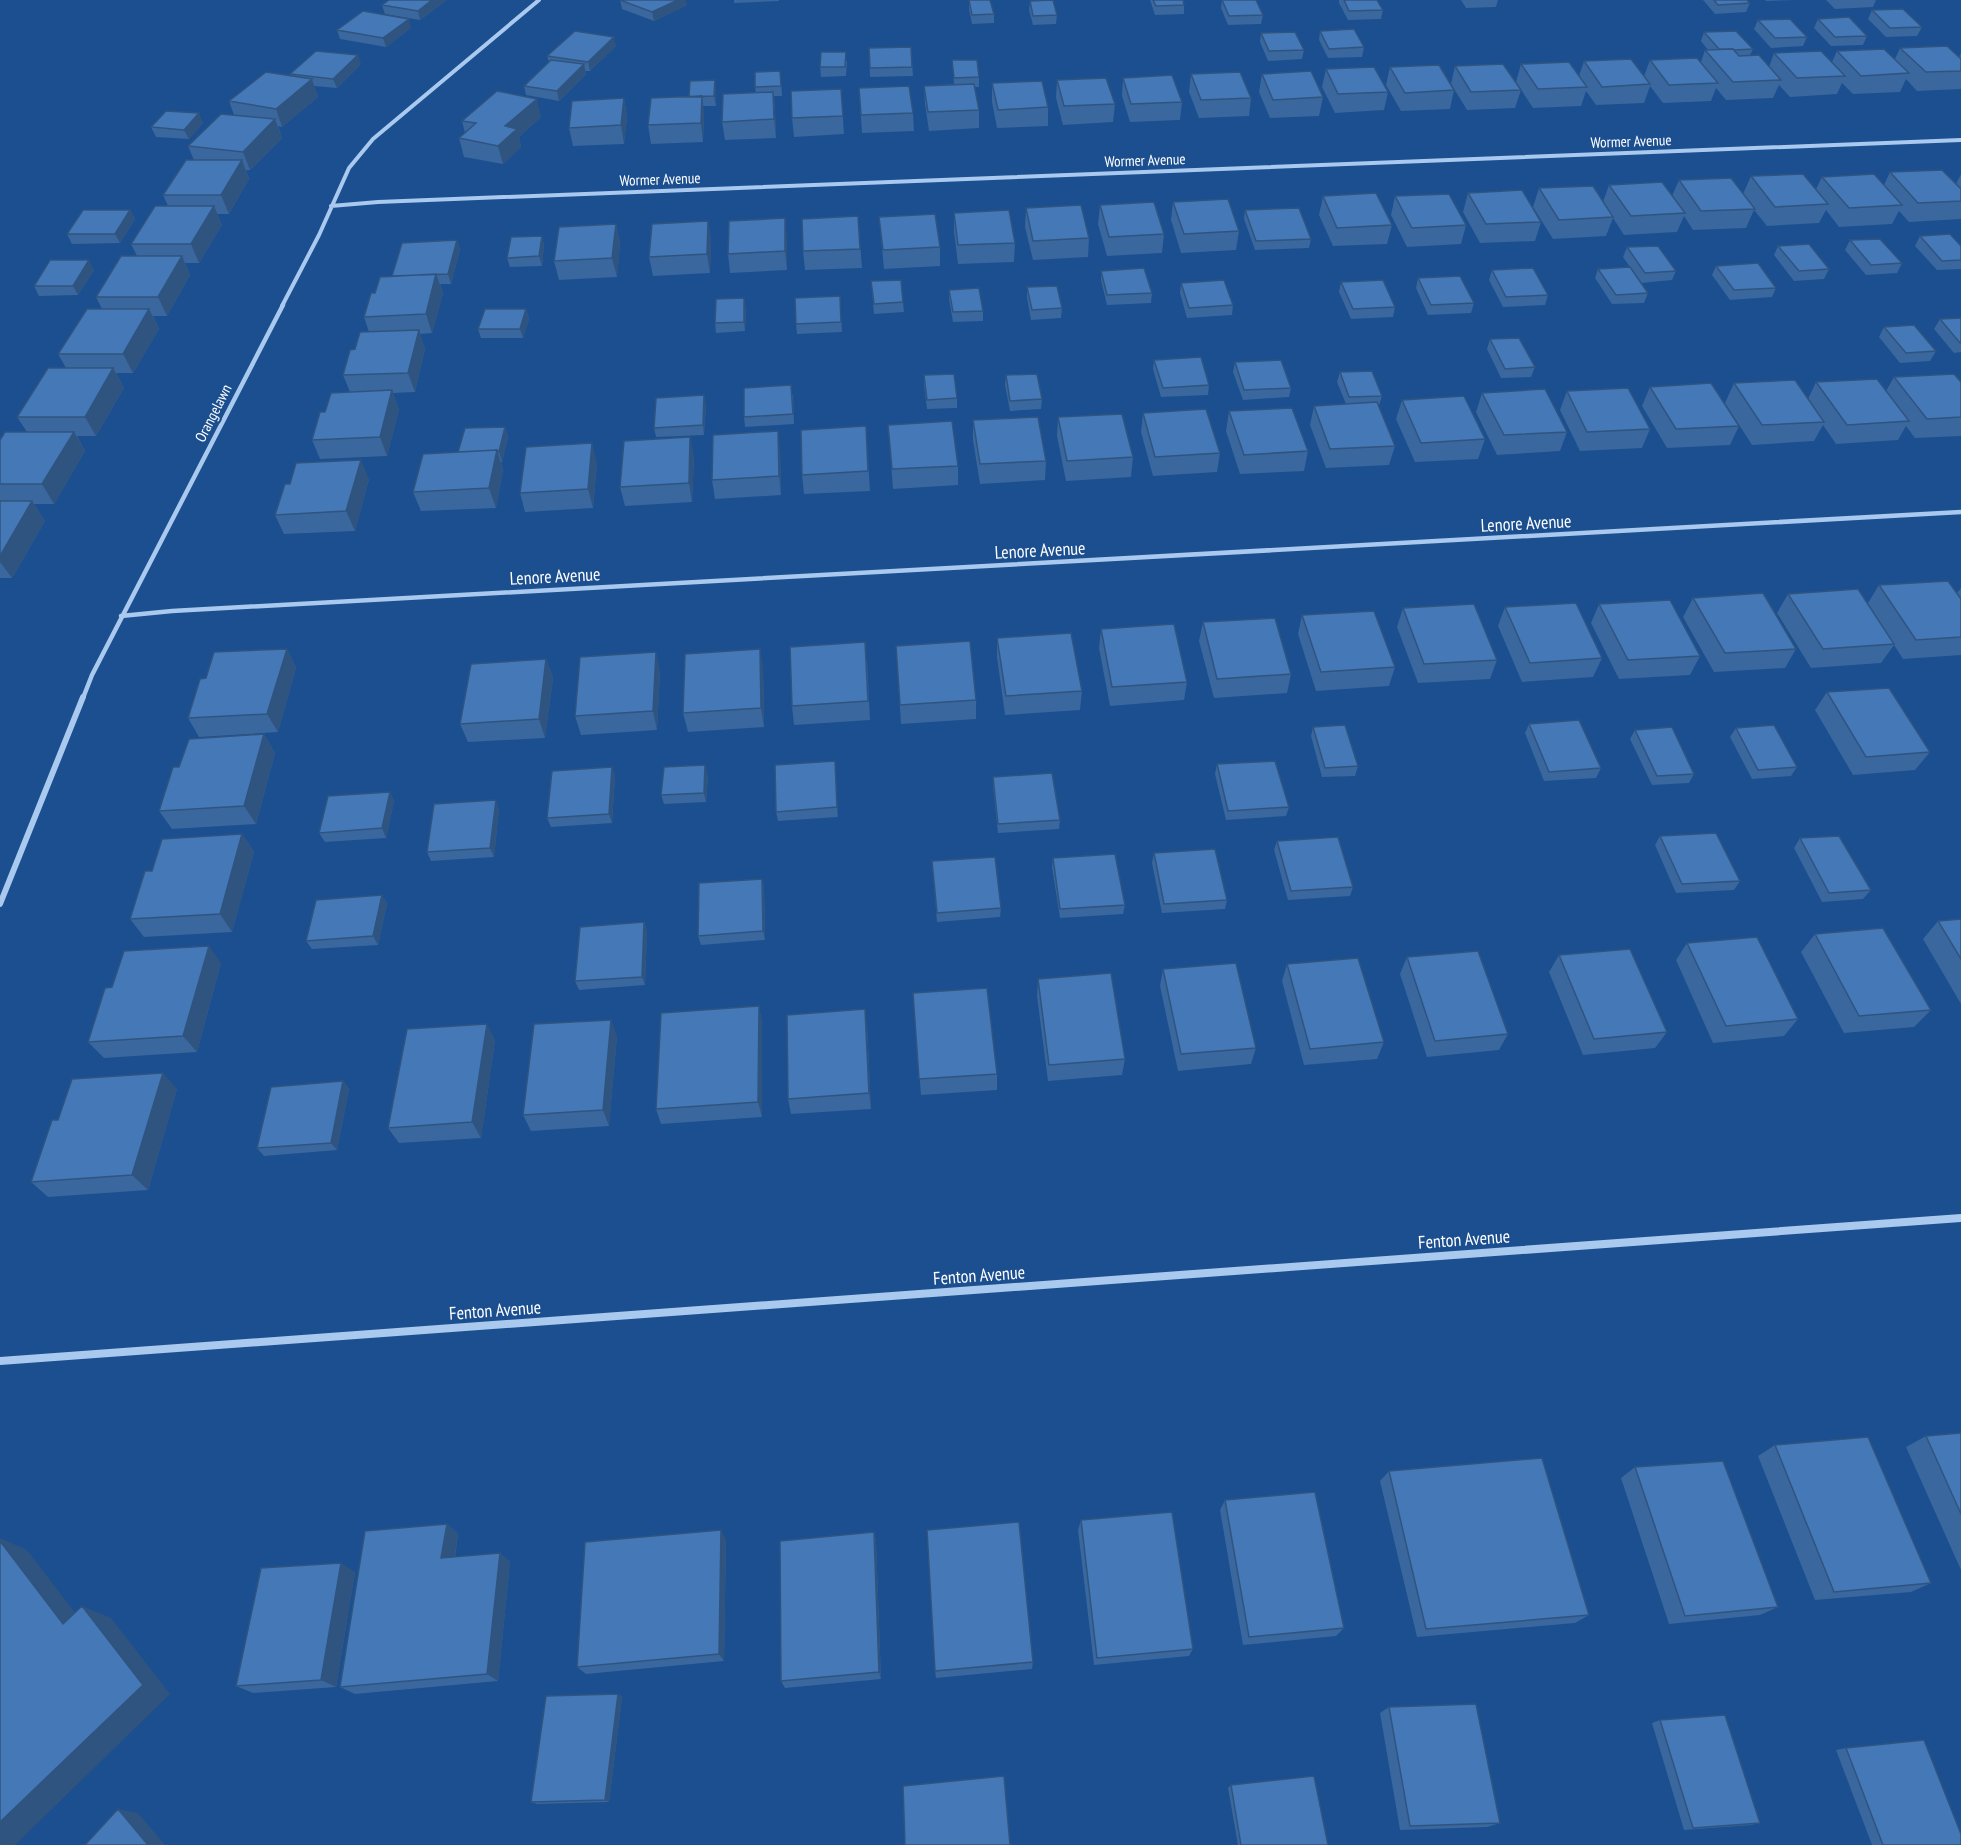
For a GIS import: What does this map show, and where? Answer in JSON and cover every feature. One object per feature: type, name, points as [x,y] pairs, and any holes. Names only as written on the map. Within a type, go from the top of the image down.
[{"type":"street","name":"Orangelawn","points":[[0,904],[92,675],[319,235],[349,168],[373,139],[539,0]]},
{"type":"street","name":"Wormer Avenue","points":[[331,206],[378,202],[1961,140]]},
{"type":"street","name":"Lenore Avenue","points":[[121,616],[184,610],[1961,512]]},
{"type":"street","name":"Fenton Avenue","points":[[0,1361],[1961,1218]]},
{"type":"building","points":[[389,0],[432,0],[418,11],[382,5]]},
{"type":"building","points":[[620,0],[678,0],[652,12]]},
{"type":"building","points":[[969,0],[990,0],[994,14],[972,15]]},
{"type":"building","points":[[1053,0],[1057,15],[1033,16],[1030,1]]},
{"type":"building","points":[[1153,0],[1183,0],[1184,5],[1156,6]]},
{"type":"building","points":[[1222,0],[1256,0],[1263,15],[1229,16]]},
{"type":"building","points":[[1344,0],[1377,0],[1383,10],[1349,11]]},
{"type":"building","points":[[1714,0],[1747,0],[1750,3],[1718,5]]},
{"type":"building","points":[[1903,9],[1922,27],[1890,28],[1872,10]]},
{"type":"building","points":[[363,11],[409,19],[383,38],[337,30]]},
{"type":"building","points":[[1849,17],[1867,36],[1835,37],[1818,19]]},
{"type":"building","points":[[1790,19],[1807,37],[1775,38],[1758,20]]},
{"type":"building","points":[[1354,29],[1364,47],[1329,49],[1320,31]]},
{"type":"building","points":[[575,31],[614,37],[588,62],[547,56]]},
{"type":"building","points":[[1736,31],[1753,49],[1719,49],[1704,32]]},
{"type":"building","points":[[1295,32],[1304,50],[1269,51],[1261,33]]},
{"type":"building","points":[[1947,46],[1961,59],[1961,71],[1926,72],[1900,48]]},
{"type":"building","points":[[911,47],[912,67],[870,68],[869,48]]},
{"type":"building","points":[[1733,49],[1739,56],[1759,55],[1781,80],[1733,82],[1705,50]]},
{"type":"building","points":[[1884,49],[1909,73],[1861,76],[1837,51]]},
{"type":"building","points":[[316,51],[358,55],[333,79],[290,74]]},
{"type":"building","points":[[1821,51],[1845,76],[1797,78],[1774,53]]},
{"type":"building","points":[[821,52],[846,52],[845,67],[820,67]]},
{"type":"building","points":[[1697,58],[1718,83],[1669,85],[1650,60]]},
{"type":"building","points":[[1631,59],[1650,84],[1602,87],[1584,61]]},
{"type":"building","points":[[551,60],[584,64],[557,91],[524,86]]},
{"type":"building","points":[[952,60],[977,60],[979,77],[954,78]]},
{"type":"building","points":[[1569,62],[1587,87],[1538,89],[1521,64]]},
{"type":"building","points":[[1503,64],[1521,90],[1471,92],[1455,66]]},
{"type":"building","points":[[1439,65],[1454,90],[1405,93],[1390,67]]},
{"type":"building","points":[[1374,67],[1388,92],[1338,94],[1326,69]]},
{"type":"building","points":[[780,71],[781,86],[755,87],[755,72]]},
{"type":"building","points":[[1311,71],[1323,97],[1273,100],[1262,74]]},
{"type":"building","points":[[266,72],[312,79],[276,109],[229,101]]},
{"type":"building","points":[[1240,72],[1251,98],[1201,100],[1191,74]]},
{"type":"building","points":[[1172,75],[1182,102],[1131,104],[1123,78]]},
{"type":"building","points":[[1106,78],[1115,104],[1064,106],[1057,80]]},
{"type":"building","points":[[715,80],[714,96],[689,97],[690,81]]},
{"type":"building","points":[[1042,81],[1048,107],[998,110],[992,83]]},
{"type":"building","points":[[974,84],[979,110],[928,112],[924,86]]},
{"type":"building","points":[[909,86],[913,113],[861,115],[859,88]]},
{"type":"building","points":[[841,89],[843,116],[792,118],[791,91]]},
{"type":"building","points":[[497,91],[537,99],[505,126],[517,129],[498,146],[459,138],[476,123],[462,121]]},
{"type":"building","points":[[773,92],[774,119],[722,122],[723,94]]},
{"type":"building","points":[[702,96],[701,123],[648,125],[651,98]]},
{"type":"building","points":[[624,98],[621,125],[569,128],[572,101]]},
{"type":"building","points":[[166,111],[199,113],[184,130],[151,127]]},
{"type":"building","points":[[221,114],[275,119],[243,152],[188,146]]},
{"type":"building","points":[[186,160],[242,160],[221,195],[163,195]]},
{"type":"building","points":[[1942,170],[1961,189],[1961,201],[1918,203],[1890,172]]},
{"type":"building","points":[[1803,174],[1828,204],[1775,207],[1751,176]]},
{"type":"building","points":[[1874,174],[1902,205],[1849,208],[1822,177]]},
{"type":"building","points":[[1731,178],[1755,209],[1701,211],[1679,180]]},
{"type":"building","points":[[1662,182],[1685,213],[1631,216],[1609,185]]},
{"type":"building","points":[[1593,186],[1613,217],[1559,220],[1539,188]]},
{"type":"building","points":[[1522,190],[1541,222],[1486,224],[1468,193]]},
{"type":"building","points":[[1376,193],[1392,225],[1337,228],[1323,196]]},
{"type":"building","points":[[1449,194],[1466,225],[1412,228],[1395,196]]},
{"type":"building","points":[[1228,199],[1239,231],[1184,234],[1173,202]]},
{"type":"building","points":[[1154,202],[1164,234],[1109,237],[1100,205]]},
{"type":"building","points":[[1081,205],[1089,238],[1033,241],[1026,208]]},
{"type":"building","points":[[155,206],[214,206],[191,244],[131,244]]},
{"type":"building","points":[[1299,208],[1311,239],[1256,241],[1245,210]]},
{"type":"building","points":[[83,210],[130,210],[115,234],[67,234]]},
{"type":"building","points":[[1009,210],[1015,243],[958,245],[954,213]]},
{"type":"building","points":[[935,214],[940,247],[883,250],[879,217]]},
{"type":"building","points":[[858,216],[860,249],[803,251],[802,219]]},
{"type":"building","points":[[785,218],[785,251],[728,254],[729,221]]},
{"type":"building","points":[[708,221],[707,254],[649,257],[652,224]]},
{"type":"building","points":[[616,224],[612,258],[554,261],[559,227]]},
{"type":"building","points":[[1950,234],[1961,246],[1961,260],[1942,261],[1920,236]]},
{"type":"building","points":[[542,236],[539,256],[507,258],[511,237]]},
{"type":"building","points":[[1880,239],[1902,263],[1871,265],[1850,240]]},
{"type":"building","points":[[457,240],[448,274],[392,276],[402,243]]},
{"type":"building","points":[[1809,244],[1829,269],[1799,271],[1778,246]]},
{"type":"building","points":[[1658,246],[1676,271],[1645,273],[1627,247]]},
{"type":"building","points":[[121,256],[182,256],[158,297],[96,297]]},
{"type":"building","points":[[50,260],[89,260],[73,286],[34,286]]},
{"type":"building","points":[[1758,263],[1776,288],[1734,290],[1716,266]]},
{"type":"building","points":[[1630,267],[1648,293],[1616,295],[1598,269]]},
{"type":"building","points":[[1144,268],[1152,293],[1107,295],[1101,271]]},
{"type":"building","points":[[1533,268],[1548,295],[1506,297],[1492,270]]},
{"type":"building","points":[[436,274],[426,314],[364,317],[371,293],[375,293],[380,277]]},
{"type":"building","points":[[1460,276],[1474,303],[1431,305],[1418,278]]},
{"type":"building","points":[[901,280],[903,302],[874,304],[871,281]]},
{"type":"building","points":[[1224,280],[1233,305],[1189,308],[1181,283]]},
{"type":"building","points":[[1383,280],[1395,307],[1353,309],[1341,282]]},
{"type":"building","points":[[1057,286],[1062,308],[1032,310],[1027,287]]},
{"type":"building","points":[[979,288],[983,311],[953,312],[949,290]]},
{"type":"building","points":[[840,296],[841,322],[796,324],[795,298]]},
{"type":"building","points":[[744,298],[744,322],[715,323],[716,299]]},
{"type":"building","points":[[87,309],[149,309],[123,354],[58,354]]},
{"type":"building","points":[[485,309],[526,309],[520,329],[478,329]]},
{"type":"building","points":[[1961,318],[1961,343],[1960,343],[1940,319]]},
{"type":"building","points":[[1914,325],[1936,351],[1906,353],[1884,327]]},
{"type":"building","points":[[419,330],[408,373],[343,375],[350,350],[355,349],[360,332]]},
{"type":"building","points":[[1519,338],[1535,367],[1505,369],[1490,339]]},
{"type":"building","points":[[1201,357],[1209,385],[1163,388],[1154,360]]},
{"type":"building","points":[[1281,360],[1291,388],[1244,390],[1235,362]]},
{"type":"building","points":[[48,368],[113,368],[85,417],[17,417]]},
{"type":"building","points":[[1372,371],[1382,396],[1349,397],[1340,372]]},
{"type":"building","points":[[954,374],[957,398],[927,400],[924,375]]},
{"type":"building","points":[[1037,374],[1042,399],[1010,401],[1006,375]]},
{"type":"building","points":[[1954,374],[1961,382],[1961,417],[1927,419],[1894,377]]},
{"type":"building","points":[[1877,379],[1909,421],[1847,425],[1816,382]]},
{"type":"building","points":[[1795,380],[1824,422],[1762,425],[1734,383]]},
{"type":"building","points":[[1711,383],[1739,426],[1676,429],[1650,387]]},
{"type":"building","points":[[791,385],[793,414],[744,417],[744,388]]},
{"type":"building","points":[[1628,388],[1650,429],[1587,432],[1567,391]]},
{"type":"building","points":[[1545,389],[1567,432],[1504,435],[1482,393]]},
{"type":"building","points":[[392,390],[380,437],[312,440],[320,412],[325,412],[331,393]]},
{"type":"building","points":[[704,395],[703,425],[654,428],[656,398]]},
{"type":"building","points":[[1464,396],[1485,439],[1421,443],[1402,400]]},
{"type":"building","points":[[1377,402],[1395,446],[1330,449],[1314,406]]},
{"type":"building","points":[[1292,408],[1308,451],[1244,455],[1229,411]]},
{"type":"building","points":[[1206,409],[1220,453],[1155,457],[1143,413]]},
{"type":"building","points":[[1122,414],[1133,457],[1067,461],[1058,417]]},
{"type":"building","points":[[1038,417],[1046,461],[980,464],[973,420]]},
{"type":"building","points":[[952,421],[958,466],[892,469],[888,425]]},
{"type":"building","points":[[866,426],[868,471],[802,475],[801,430]]},
{"type":"building","points":[[505,427],[499,452],[497,450],[458,452],[465,428]]},
{"type":"building","points":[[778,431],[779,476],[712,480],[713,435]]},
{"type":"building","points":[[5,432],[74,432],[42,484],[0,484],[0,440]]},
{"type":"building","points":[[690,437],[689,483],[620,487],[624,441]]},
{"type":"building","points":[[592,443],[588,489],[520,493],[526,447]]},
{"type":"building","points":[[497,450],[489,488],[413,492],[423,454]]},
{"type":"building","points":[[361,460],[346,511],[275,515],[285,484],[290,484],[296,463]]},
{"type":"building","points":[[0,501],[32,501],[0,556]]},
{"type":"building","points":[[1948,581],[1961,599],[1961,637],[1916,640],[1879,585]]},
{"type":"building","points":[[1858,589],[1894,644],[1823,649],[1788,594]]},
{"type":"building","points":[[1763,593],[1796,649],[1725,653],[1693,598]]},
{"type":"building","points":[[1670,600],[1700,656],[1628,660],[1599,604]]},
{"type":"building","points":[[1576,603],[1602,658],[1530,663],[1505,607]]},
{"type":"building","points":[[1474,604],[1497,660],[1424,664],[1403,608]]},
{"type":"building","points":[[1374,611],[1395,667],[1321,672],[1302,615]]},
{"type":"building","points":[[1275,618],[1291,674],[1217,679],[1203,622]]},
{"type":"building","points":[[1174,624],[1187,682],[1112,687],[1101,629]]},
{"type":"building","points":[[1071,633],[1082,691],[1006,696],[997,638]]},
{"type":"building","points":[[970,641],[976,700],[900,705],[896,646]]},
{"type":"building","points":[[865,642],[868,701],[792,706],[790,647]]},
{"type":"building","points":[[287,649],[267,714],[188,718],[200,679],[206,678],[214,652]]},
{"type":"building","points":[[760,649],[761,708],[683,713],[685,654]]},
{"type":"building","points":[[656,652],[653,711],[575,716],[580,657]]},
{"type":"building","points":[[546,659],[539,719],[460,724],[471,664]]},
{"type":"building","points":[[1889,688],[1930,752],[1866,757],[1827,692]]},
{"type":"building","points":[[1579,720],[1601,768],[1549,772],[1529,724]]},
{"type":"building","points":[[1345,725],[1358,766],[1325,768],[1313,727]]},
{"type":"building","points":[[1774,725],[1797,767],[1758,770],[1736,728]]},
{"type":"building","points":[[1672,727],[1694,774],[1657,776],[1635,730]]},
{"type":"building","points":[[264,734],[244,806],[159,811],[173,767],[179,767],[189,739]]},
{"type":"building","points":[[835,761],[837,807],[776,812],[775,765]]},
{"type":"building","points":[[1275,761],[1289,807],[1228,811],[1217,764]]},
{"type":"building","points":[[705,765],[704,793],[661,795],[664,767]]},
{"type":"building","points":[[612,767],[609,814],[547,818],[552,771]]},
{"type":"building","points":[[1052,773],[1060,820],[998,824],[993,777]]},
{"type":"building","points":[[390,792],[382,828],[319,833],[328,796]]},
{"type":"building","points":[[496,800],[490,848],[427,852],[434,804]]},
{"type":"building","points":[[1716,833],[1740,881],[1682,884],[1660,836]]},
{"type":"building","points":[[242,834],[220,914],[130,919],[145,871],[152,871],[162,839]]},
{"type":"building","points":[[1839,836],[1871,890],[1829,893],[1800,838]]},
{"type":"building","points":[[1338,837],[1353,887],[1291,891],[1277,841]]},
{"type":"building","points":[[1215,849],[1227,900],[1164,904],[1154,853]]},
{"type":"building","points":[[1115,854],[1125,905],[1060,909],[1053,858]]},
{"type":"building","points":[[995,857],[1001,908],[937,913],[932,861]]},
{"type":"building","points":[[762,879],[763,931],[698,936],[699,883]]},
{"type":"building","points":[[382,895],[373,936],[306,941],[316,900]]},
{"type":"building","points":[[1961,919],[1961,959],[1938,921]]},
{"type":"building","points":[[644,922],[642,977],[575,981],[580,927]]},
{"type":"building","points":[[1883,928],[1931,1010],[1859,1016],[1815,934]]},
{"type":"building","points":[[1757,937],[1798,1019],[1726,1026],[1687,943]]},
{"type":"building","points":[[209,946],[183,1036],[88,1042],[105,988],[112,987],[124,951]]},
{"type":"building","points":[[1630,949],[1667,1032],[1594,1039],[1559,955]]},
{"type":"building","points":[[1478,951],[1508,1034],[1435,1041],[1407,957]]},
{"type":"building","points":[[1358,958],[1384,1042],[1310,1049],[1287,964]]},
{"type":"building","points":[[1236,963],[1256,1048],[1181,1054],[1163,969]]},
{"type":"building","points":[[1111,973],[1125,1059],[1049,1065],[1038,979]]},
{"type":"building","points":[[987,988],[997,1074],[919,1079],[913,993]]},
{"type":"building","points":[[759,1006],[758,1102],[656,1109],[661,1013]]},
{"type":"building","points":[[865,1009],[869,1093],[788,1099],[787,1015]]},
{"type":"building","points":[[611,1020],[603,1110],[523,1115],[534,1024]]},
{"type":"building","points":[[487,1024],[472,1122],[388,1128],[407,1029]]},
{"type":"building","points":[[163,1073],[132,1175],[31,1182],[52,1120],[58,1120],[72,1079]]},
{"type":"building","points":[[343,1081],[331,1143],[257,1148],[271,1087]]},
{"type":"building","points":[[1961,1433],[1961,1514],[1926,1436]]},
{"type":"building","points":[[1868,1437],[1931,1583],[1834,1592],[1775,1445]]},
{"type":"building","points":[[1542,1458],[1589,1615],[1426,1629],[1389,1471]]},
{"type":"building","points":[[1723,1461],[1778,1607],[1685,1616],[1635,1467]]},
{"type":"building","points":[[1315,1492],[1344,1628],[1249,1637],[1225,1500]]},
{"type":"building","points":[[1172,1512],[1193,1649],[1097,1658],[1081,1520]]},
{"type":"building","points":[[1019,1522],[1033,1662],[935,1671],[927,1530]]},
{"type":"building","points":[[447,1524],[441,1558],[500,1553],[487,1674],[340,1687],[365,1531]]},
{"type":"building","points":[[721,1530],[719,1654],[577,1667],[585,1542]]},
{"type":"building","points":[[874,1532],[879,1672],[781,1681],[780,1541]]},
{"type":"building","points":[[0,1541],[63,1624],[82,1606],[143,1685],[0,1822]]},
{"type":"building","points":[[341,1563],[321,1680],[236,1686],[261,1568]]},
{"type":"building","points":[[618,1694],[605,1800],[531,1802],[546,1696]]},
{"type":"building","points":[[1476,1704],[1500,1823],[1410,1826],[1389,1707]]},
{"type":"building","points":[[1725,1715],[1760,1823],[1693,1828],[1660,1720]]},
{"type":"building","points":[[1924,1740],[1961,1834],[1961,1845],[1883,1845],[1846,1748]]},
{"type":"building","points":[[1004,1776],[1010,1845],[905,1845],[903,1786]]},
{"type":"building","points":[[1314,1776],[1328,1845],[1241,1845],[1231,1785]]},
{"type":"building","points":[[118,1809],[148,1845],[85,1845]]}]
